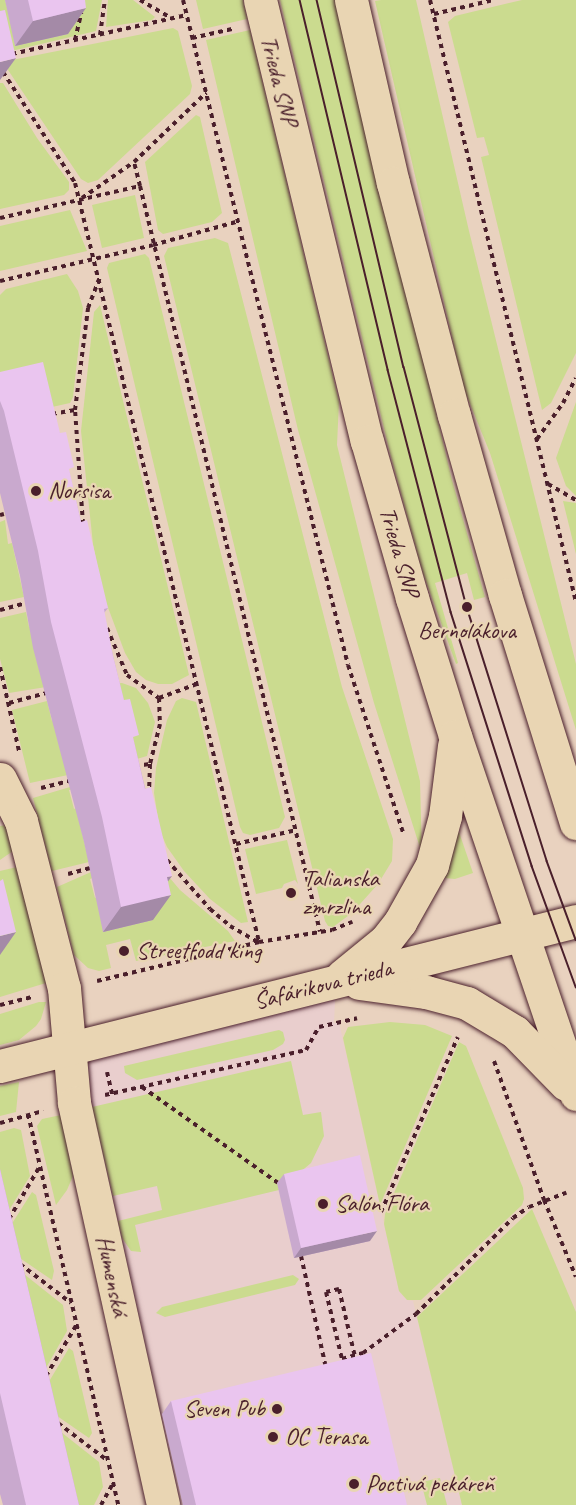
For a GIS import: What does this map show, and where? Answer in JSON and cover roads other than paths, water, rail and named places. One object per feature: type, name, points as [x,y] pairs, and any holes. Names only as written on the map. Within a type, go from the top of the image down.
[{"type":"street","points":[[351,0],[393,183],[454,415],[543,721],[576,824]]},
{"type":"street","name":"Trieda SNP","points":[[262,11],[368,441],[455,736],[576,1094]]},
{"type":"street","points":[[543,721],[576,765]]},
{"type":"street","points":[[336,981],[386,940],[400,922],[432,865],[446,816],[455,736]]},
{"type":"street","points":[[0,779],[9,792],[21,821],[64,988],[69,1046]]},
{"type":"street","name":"Šafárikova trieda","points":[[0,1066],[69,1046],[576,921]]},
{"type":"street","name":"Trieda SNP","points":[[336,981],[426,992],[467,1003],[515,1032],[576,1094]]},
{"type":"street","name":"Humenská","points":[[69,1046],[74,1103],[163,1505]]},
{"type":"tram line","points":[[300,0],[388,370],[451,612],[532,866],[576,987]]},
{"type":"tram line","points":[[317,0],[404,367],[467,607],[547,861],[576,940]]},
{"type":"place","name":"Norsisa","points":[[36,491]]},
{"type":"place","name":"Bernolákova","points":[[467,607]]},
{"type":"place","name":"Talianska zmrzlina","points":[[291,893]]},
{"type":"place","name":"Streetfodd king","points":[[124,951]]},
{"type":"place","name":"Salón Flóra","points":[[323,1204]]},
{"type":"place","name":"Seven Pub","points":[[277,1409]]},
{"type":"place","name":"OC Terasa","points":[[273,1437]]},
{"type":"place","name":"Poctivá pekáreň","points":[[354,1484]]}]
